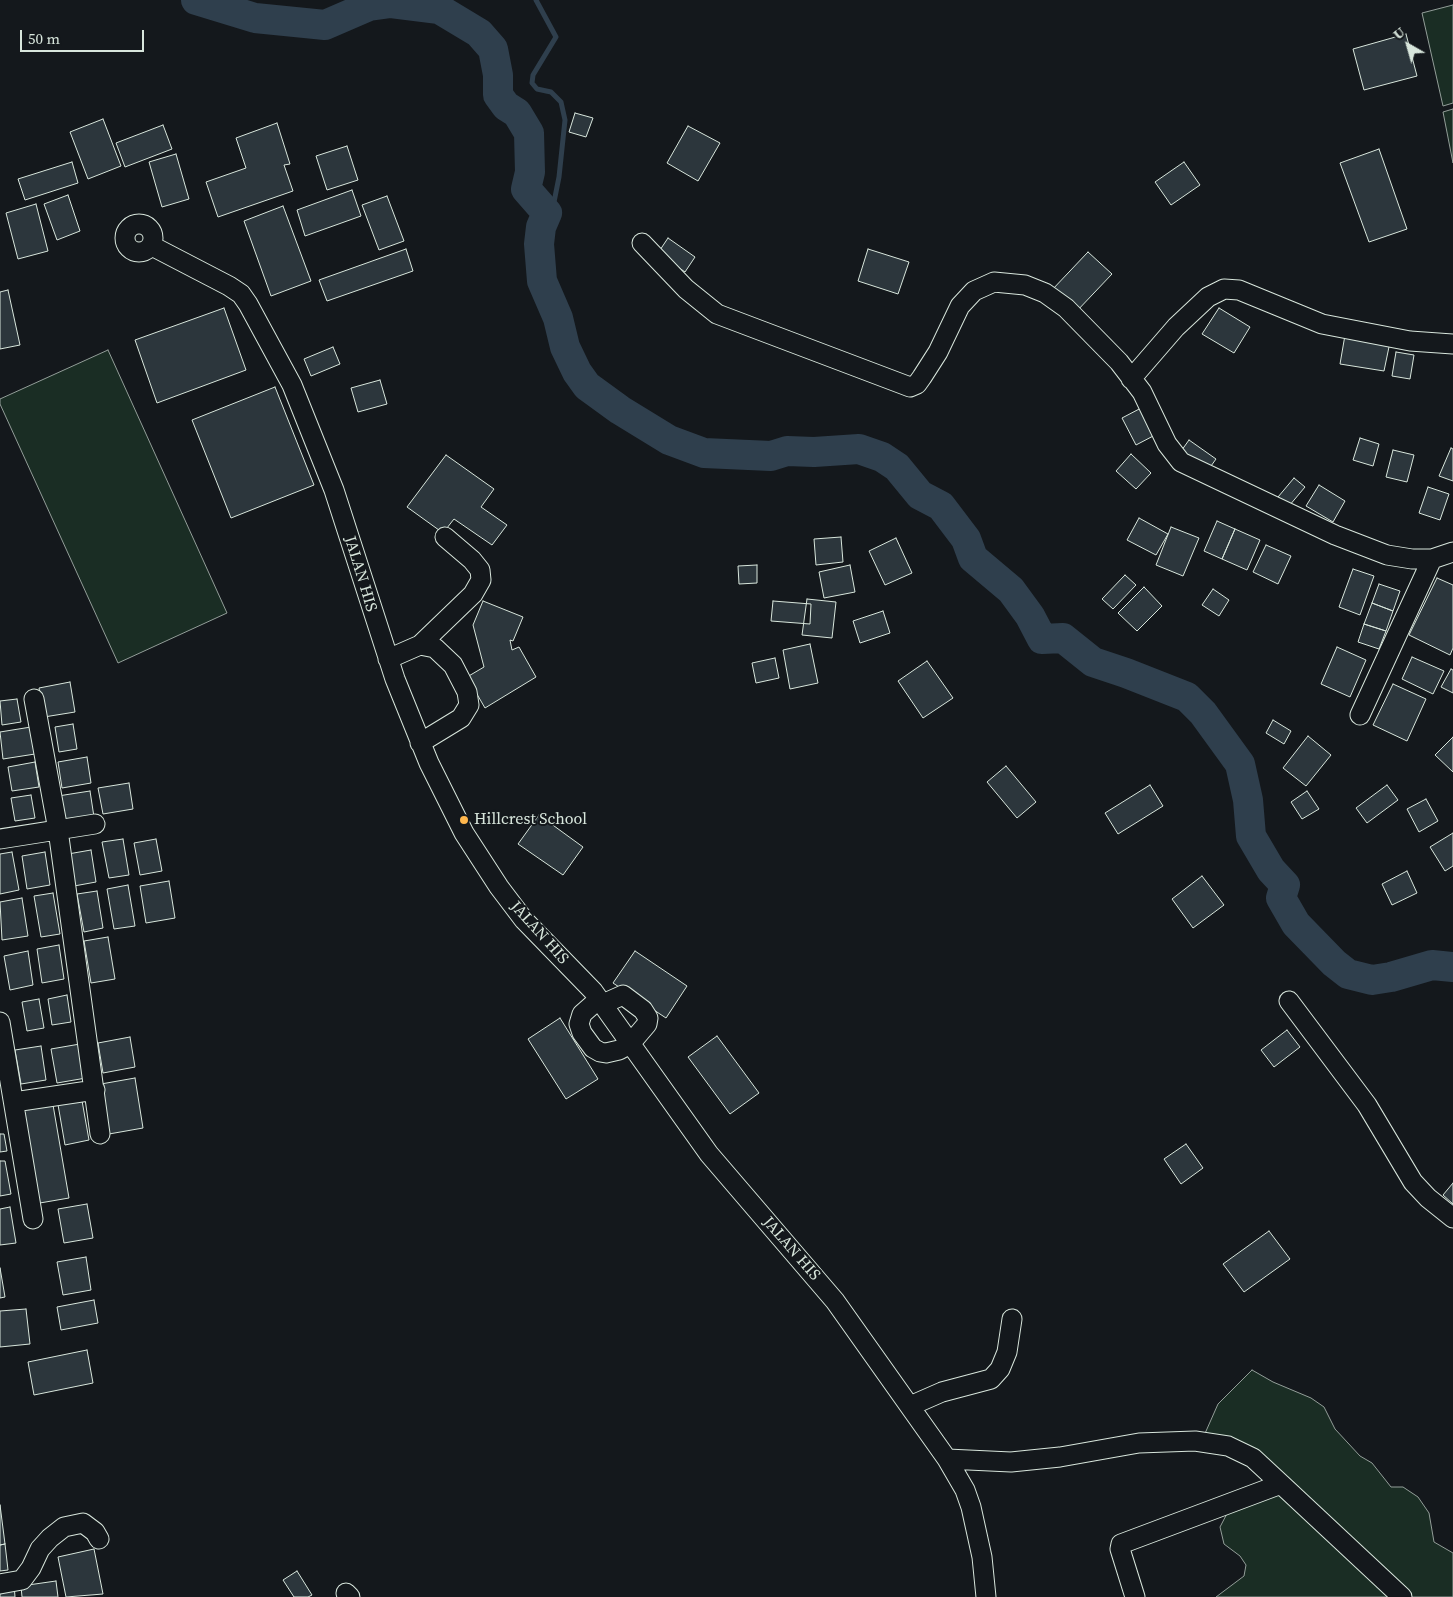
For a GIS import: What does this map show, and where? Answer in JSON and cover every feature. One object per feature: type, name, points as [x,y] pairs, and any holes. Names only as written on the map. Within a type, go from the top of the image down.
[{"type":"street","points":[[642,243],[686,289],[718,314],[910,387],[917,384],[938,352],[960,306],[974,291],[994,282],[1025,286],[1045,293],[1056,301],[1119,362],[1142,392],[1171,450],[1186,465],[1362,547],[1386,555],[1412,559],[1432,559],[1453,552]]},
{"type":"street","name":"JALAN HIS","points":[[152,246],[229,286],[241,294],[248,304],[292,385],[334,490],[388,659],[420,743],[464,833],[499,887],[524,920],[601,1001],[709,1154],[835,1301],[948,1459],[965,1490],[971,1507],[982,1557],[986,1597]]},
{"type":"street","points":[[1131,379],[1182,322],[1208,297],[1224,289],[1240,290],[1322,324],[1410,342],[1453,344]]},
{"type":"street","points":[[388,659],[420,645],[473,594],[481,580],[480,570],[472,560],[445,537]]},
{"type":"street","points":[[1360,715],[1432,559]]},
{"type":"street","points":[[420,645],[435,648],[453,665],[461,678],[469,705],[461,718],[420,743]]},
{"type":"street","points":[[34,699],[58,830],[100,1134]]},
{"type":"street","points":[[0,839],[95,824]]},
{"type":"street","points":[[624,995],[643,1010],[648,1018],[647,1024],[630,1044],[619,1050],[606,1053],[600,1052],[587,1040],[579,1024],[582,1014],[601,1001],[624,995]]},
{"type":"street","points":[[1289,1001],[1367,1105],[1413,1182],[1428,1198],[1453,1218]]},
{"type":"street","points":[[0,1022],[9,1094],[33,1219]]},
{"type":"street","points":[[9,1094],[94,1090]]},
{"type":"street","points":[[910,1406],[942,1392],[972,1382],[990,1379],[1000,1369],[1007,1352],[1012,1319]]},
{"type":"street","points":[[948,1459],[1011,1462],[1060,1457],[1166,1440],[1204,1442],[1228,1446],[1253,1458],[1402,1597]]},
{"type":"street","points":[[1135,1597],[1120,1549],[1122,1544],[1281,1484]]},
{"type":"street","points":[[0,1584],[22,1580],[31,1568],[40,1549],[64,1527],[83,1523],[95,1532],[99,1539]]},
{"type":"green space","points":[[1453,5],[1453,103],[1443,106],[1422,13]]},
{"type":"green space","points":[[1453,109],[1453,163],[1443,112]]},
{"type":"green space","points":[[108,350],[227,613],[118,663],[0,404],[0,399]]},
{"type":"green space","points":[[1252,1370],[1273,1382],[1311,1398],[1324,1407],[1335,1429],[1360,1456],[1372,1463],[1391,1487],[1403,1487],[1418,1497],[1429,1513],[1434,1542],[1453,1553],[1453,1597],[1216,1597],[1244,1576],[1246,1565],[1240,1556],[1224,1544],[1220,1527],[1232,1504],[1272,1480],[1231,1453],[1199,1447],[1218,1404]]},
{"type":"building","points":[[1406,34],[1417,76],[1364,90],[1353,49]]},
{"type":"building","points":[[575,113],[593,118],[586,137],[569,132]]},
{"type":"building","points":[[103,119],[121,166],[88,179],[70,132]]},
{"type":"building","points":[[277,123],[290,164],[284,165],[293,191],[218,217],[206,182],[246,168],[236,138]]},
{"type":"building","points":[[163,125],[172,149],[125,167],[116,143]]},
{"type":"building","points":[[688,126],[720,143],[698,181],[667,163]]},
{"type":"building","points":[[347,146],[358,180],[327,190],[316,156]]},
{"type":"building","points":[[1379,149],[1407,229],[1369,242],[1340,163]]},
{"type":"building","points":[[176,154],[189,199],[162,207],[149,162]]},
{"type":"building","points":[[72,162],[78,183],[25,200],[18,179]]},
{"type":"building","points":[[1184,162],[1200,185],[1171,205],[1155,182]]},
{"type":"building","points":[[352,190],[361,216],[305,236],[297,210]]},
{"type":"building","points":[[68,195],[80,231],[57,240],[44,204]]},
{"type":"building","points":[[387,196],[404,241],[379,250],[362,205]]},
{"type":"building","points":[[36,204],[48,251],[18,259],[6,213]]},
{"type":"building","points":[[283,206],[311,281],[271,296],[244,221]]},
{"type":"building","points":[[668,238],[695,257],[685,272],[658,253]]},
{"type":"building","points":[[406,249],[413,271],[327,301],[319,280]]},
{"type":"building","points":[[868,249],[909,262],[898,294],[858,281]]},
{"type":"building","points":[[1088,252],[1112,274],[1075,313],[1051,291]]},
{"type":"building","points":[[8,290],[20,345],[0,349],[0,292]]},
{"type":"building","points":[[224,308],[246,370],[157,403],[135,340]]},
{"type":"building","points":[[1219,308],[1250,327],[1234,353],[1202,334]]},
{"type":"building","points":[[1345,335],[1390,342],[1384,371],[1340,364]]},
{"type":"building","points":[[333,347],[340,364],[311,376],[304,359]]},
{"type":"building","points":[[1396,352],[1414,355],[1410,379],[1392,376]]},
{"type":"building","points":[[380,380],[387,404],[358,412],[351,388]]},
{"type":"building","points":[[275,387],[314,485],[231,518],[192,420]]},
{"type":"building","points":[[1143,407],[1157,434],[1136,445],[1122,418]]},
{"type":"building","points":[[1360,438],[1379,444],[1373,466],[1353,460]]},
{"type":"building","points":[[1189,440],[1216,459],[1206,473],[1179,454]]},
{"type":"building","points":[[1451,448],[1453,449],[1453,481],[1439,476]]},
{"type":"building","points":[[1393,450],[1414,455],[1407,482],[1386,477]]},
{"type":"building","points":[[1131,454],[1151,473],[1136,489],[1116,471]]},
{"type":"building","points":[[446,455],[494,489],[481,507],[507,525],[492,545],[454,519],[443,533],[407,507]]},
{"type":"building","points":[[1294,478],[1305,487],[1289,506],[1278,497]]},
{"type":"building","points":[[1319,485],[1345,501],[1333,522],[1306,506]]},
{"type":"building","points":[[1428,487],[1449,494],[1440,520],[1419,513]]},
{"type":"building","points":[[1139,518],[1168,534],[1156,555],[1127,540]]},
{"type":"building","points":[[1217,521],[1235,529],[1222,559],[1204,551]]},
{"type":"building","points":[[1171,527],[1199,538],[1183,576],[1156,565]]},
{"type":"building","points":[[1235,529],[1260,540],[1247,570],[1222,559]]},
{"type":"building","points":[[841,537],[843,562],[816,565],[814,539]]},
{"type":"building","points":[[896,538],[912,573],[885,585],[869,551]]},
{"type":"building","points":[[1266,545],[1291,556],[1278,584],[1253,572]]},
{"type":"building","points":[[757,565],[757,583],[739,584],[738,566]]},
{"type":"building","points":[[850,565],[855,592],[824,598],[819,572]]},
{"type":"building","points":[[1353,569],[1374,576],[1360,615],[1339,607]]},
{"type":"building","points":[[1125,575],[1136,585],[1113,609],[1102,599]]},
{"type":"building","points":[[1437,578],[1453,585],[1453,648],[1450,655],[1409,635]]},
{"type":"building","points":[[1379,584],[1400,591],[1393,611],[1372,603]]},
{"type":"building","points":[[1144,587],[1162,606],[1137,631],[1118,613]]},
{"type":"building","points":[[1213,589],[1229,600],[1219,616],[1202,605]]},
{"type":"building","points":[[807,599],[836,602],[832,638],[802,635]]},
{"type":"building","points":[[483,601],[523,617],[513,641],[510,640],[512,650],[519,647],[536,677],[485,708],[467,677],[484,667],[473,625]]},
{"type":"building","points":[[773,601],[811,604],[810,624],[771,621]]},
{"type":"building","points":[[1372,603],[1393,611],[1386,631],[1364,624]]},
{"type":"building","points":[[883,611],[890,633],[860,643],[853,621]]},
{"type":"building","points":[[1364,624],[1386,631],[1379,649],[1358,642]]},
{"type":"building","points":[[810,644],[818,683],[790,689],[783,650]]},
{"type":"building","points":[[1337,647],[1366,660],[1350,697],[1321,684]]},
{"type":"building","points":[[1412,657],[1444,671],[1433,694],[1402,679]]},
{"type":"building","points":[[775,658],[779,678],[756,683],[752,663]]},
{"type":"building","points":[[927,661],[953,698],[923,718],[898,681]]},
{"type":"building","points":[[1451,669],[1453,670],[1453,693],[1441,687]]},
{"type":"building","points":[[70,682],[75,712],[44,717],[39,688]]},
{"type":"building","points":[[1393,684],[1426,699],[1407,741],[1373,725]]},
{"type":"building","points":[[17,699],[21,722],[2,725],[0,701]]},
{"type":"building","points":[[1273,720],[1291,731],[1284,744],[1266,733]]},
{"type":"building","points":[[73,724],[77,749],[59,752],[55,727]]},
{"type":"building","points":[[31,727],[35,754],[3,759],[0,732]]},
{"type":"building","points":[[1308,736],[1331,755],[1306,786],[1283,768]]},
{"type":"building","points":[[1453,737],[1453,772],[1435,755]]},
{"type":"building","points":[[87,757],[91,783],[62,788],[58,762]]},
{"type":"building","points":[[35,762],[39,787],[12,791],[8,767]]},
{"type":"building","points":[[1006,766],[1036,802],[1017,818],[987,782]]},
{"type":"building","points":[[129,783],[133,809],[103,814],[98,788]]},
{"type":"building","points":[[1150,785],[1163,806],[1118,834],[1105,813]]},
{"type":"building","points":[[1387,785],[1398,800],[1367,823],[1356,808]]},
{"type":"building","points":[[90,791],[94,817],[62,823],[58,796]]},
{"type":"building","points":[[1307,791],[1319,809],[1302,819],[1291,802]]},
{"type":"building","points":[[31,795],[35,818],[15,821],[11,798]]},
{"type":"building","points":[[1426,799],[1438,821],[1419,832],[1407,809]]},
{"type":"building","points":[[539,815],[583,847],[563,875],[518,844]]},
{"type":"building","points":[[1453,833],[1453,866],[1445,871],[1430,847]]},
{"type":"building","points":[[123,839],[129,875],[109,878],[102,842]]},
{"type":"building","points":[[156,839],[162,871],[140,875],[134,843]]},
{"type":"building","points":[[91,850],[96,882],[74,886],[68,854]]},
{"type":"building","points":[[12,852],[19,890],[0,894],[0,854]]},
{"type":"building","points":[[45,852],[50,885],[27,889],[22,856]]},
{"type":"building","points":[[1407,871],[1417,893],[1392,905],[1382,884]]},
{"type":"building","points":[[1202,876],[1224,905],[1193,928],[1172,899]]},
{"type":"building","points":[[169,881],[175,918],[146,923],[140,886]]},
{"type":"building","points":[[128,885],[135,926],[114,929],[107,889]]},
{"type":"building","points":[[97,891],[103,928],[84,932],[77,894]]},
{"type":"building","points":[[53,893],[60,934],[41,937],[34,896]]},
{"type":"building","points":[[22,898],[28,936],[2,940],[0,902]]},
{"type":"building","points":[[108,937],[115,979],[91,983],[84,941]]},
{"type":"building","points":[[59,945],[64,979],[42,983],[37,949]]},
{"type":"building","points":[[28,951],[33,985],[10,990],[4,956]]},
{"type":"building","points":[[635,951],[687,986],[666,1018],[613,983]]},
{"type":"building","points":[[67,995],[71,1022],[52,1025],[48,999]]},
{"type":"building","points":[[39,999],[44,1028],[27,1031],[22,1002]]},
{"type":"building","points":[[560,1018],[598,1079],[566,1099],[528,1039]]},
{"type":"building","points":[[1287,1030],[1300,1047],[1274,1067],[1261,1050]]},
{"type":"building","points":[[717,1036],[759,1093],[730,1114],[688,1057]]},
{"type":"building","points":[[130,1037],[135,1067],[103,1073],[98,1043]]},
{"type":"building","points":[[80,1044],[86,1078],[57,1083],[51,1049]]},
{"type":"building","points":[[41,1046],[46,1080],[21,1084],[15,1050]]},
{"type":"building","points":[[135,1078],[143,1128],[109,1134],[101,1084]]},
{"type":"building","points":[[81,1095],[89,1140],[65,1145],[57,1099]]},
{"type":"building","points":[[52,1099],[69,1198],[34,1204],[18,1105]]},
{"type":"building","points":[[0,1134],[4,1134],[7,1151],[0,1152]]},
{"type":"building","points":[[1186,1144],[1203,1168],[1181,1184],[1164,1159]]},
{"type":"building","points":[[0,1161],[5,1161],[11,1194],[0,1196]]},
{"type":"building","points":[[1453,1183],[1453,1204],[1443,1195]]},
{"type":"building","points":[[87,1204],[93,1238],[64,1243],[58,1209]]},
{"type":"building","points":[[10,1207],[16,1243],[0,1245],[0,1209]]},
{"type":"building","points":[[1269,1231],[1290,1259],[1244,1292],[1223,1264]]},
{"type":"building","points":[[86,1257],[91,1290],[63,1295],[57,1262]]},
{"type":"building","points":[[0,1268],[5,1297],[0,1298]]},
{"type":"building","points":[[94,1300],[98,1323],[61,1330],[57,1307]]},
{"type":"building","points":[[26,1309],[30,1344],[0,1347],[0,1311]]},
{"type":"building","points":[[87,1350],[93,1383],[34,1395],[28,1362]]},
{"type":"building","points":[[0,1505],[5,1544],[0,1545]]},
{"type":"building","points":[[5,1544],[8,1570],[0,1571],[0,1545]]},
{"type":"building","points":[[94,1549],[103,1594],[66,1597],[58,1557]]},
{"type":"building","points":[[297,1571],[312,1595],[308,1597],[294,1597],[283,1580]]},
{"type":"building","points":[[56,1581],[58,1597],[22,1597],[21,1586]]},
{"type":"building","points":[[14,1584],[15,1597],[0,1597],[0,1586]]},
{"type":"waterway","points":[[196,0],[255,18],[325,25],[369,6],[391,3],[439,9],[479,33],[493,49],[498,75],[498,95],[506,106],[517,113],[529,133],[530,172],[526,189],[547,213],[541,227],[539,244],[542,281],[558,318],[565,347],[577,372],[587,386],[620,410],[669,440],[704,453],[771,456],[787,451],[814,452],[859,449],[882,457],[897,467],[920,495],[941,506],[966,539],[973,558],[1011,590],[1030,616],[1042,639],[1063,638],[1093,662],[1187,697],[1203,713],[1240,764],[1248,800],[1251,836],[1271,870],[1285,885],[1281,898],[1296,924],[1334,963],[1348,974],[1372,980],[1391,977],[1432,965],[1453,967]]},
{"type":"waterway","points":[[536,0],[556,37],[533,75],[532,83],[537,89],[551,92],[561,102],[565,120],[559,177],[553,207],[547,213]]},
{"type":"place","name":"Hillcrest School","points":[[464,820]]}]
